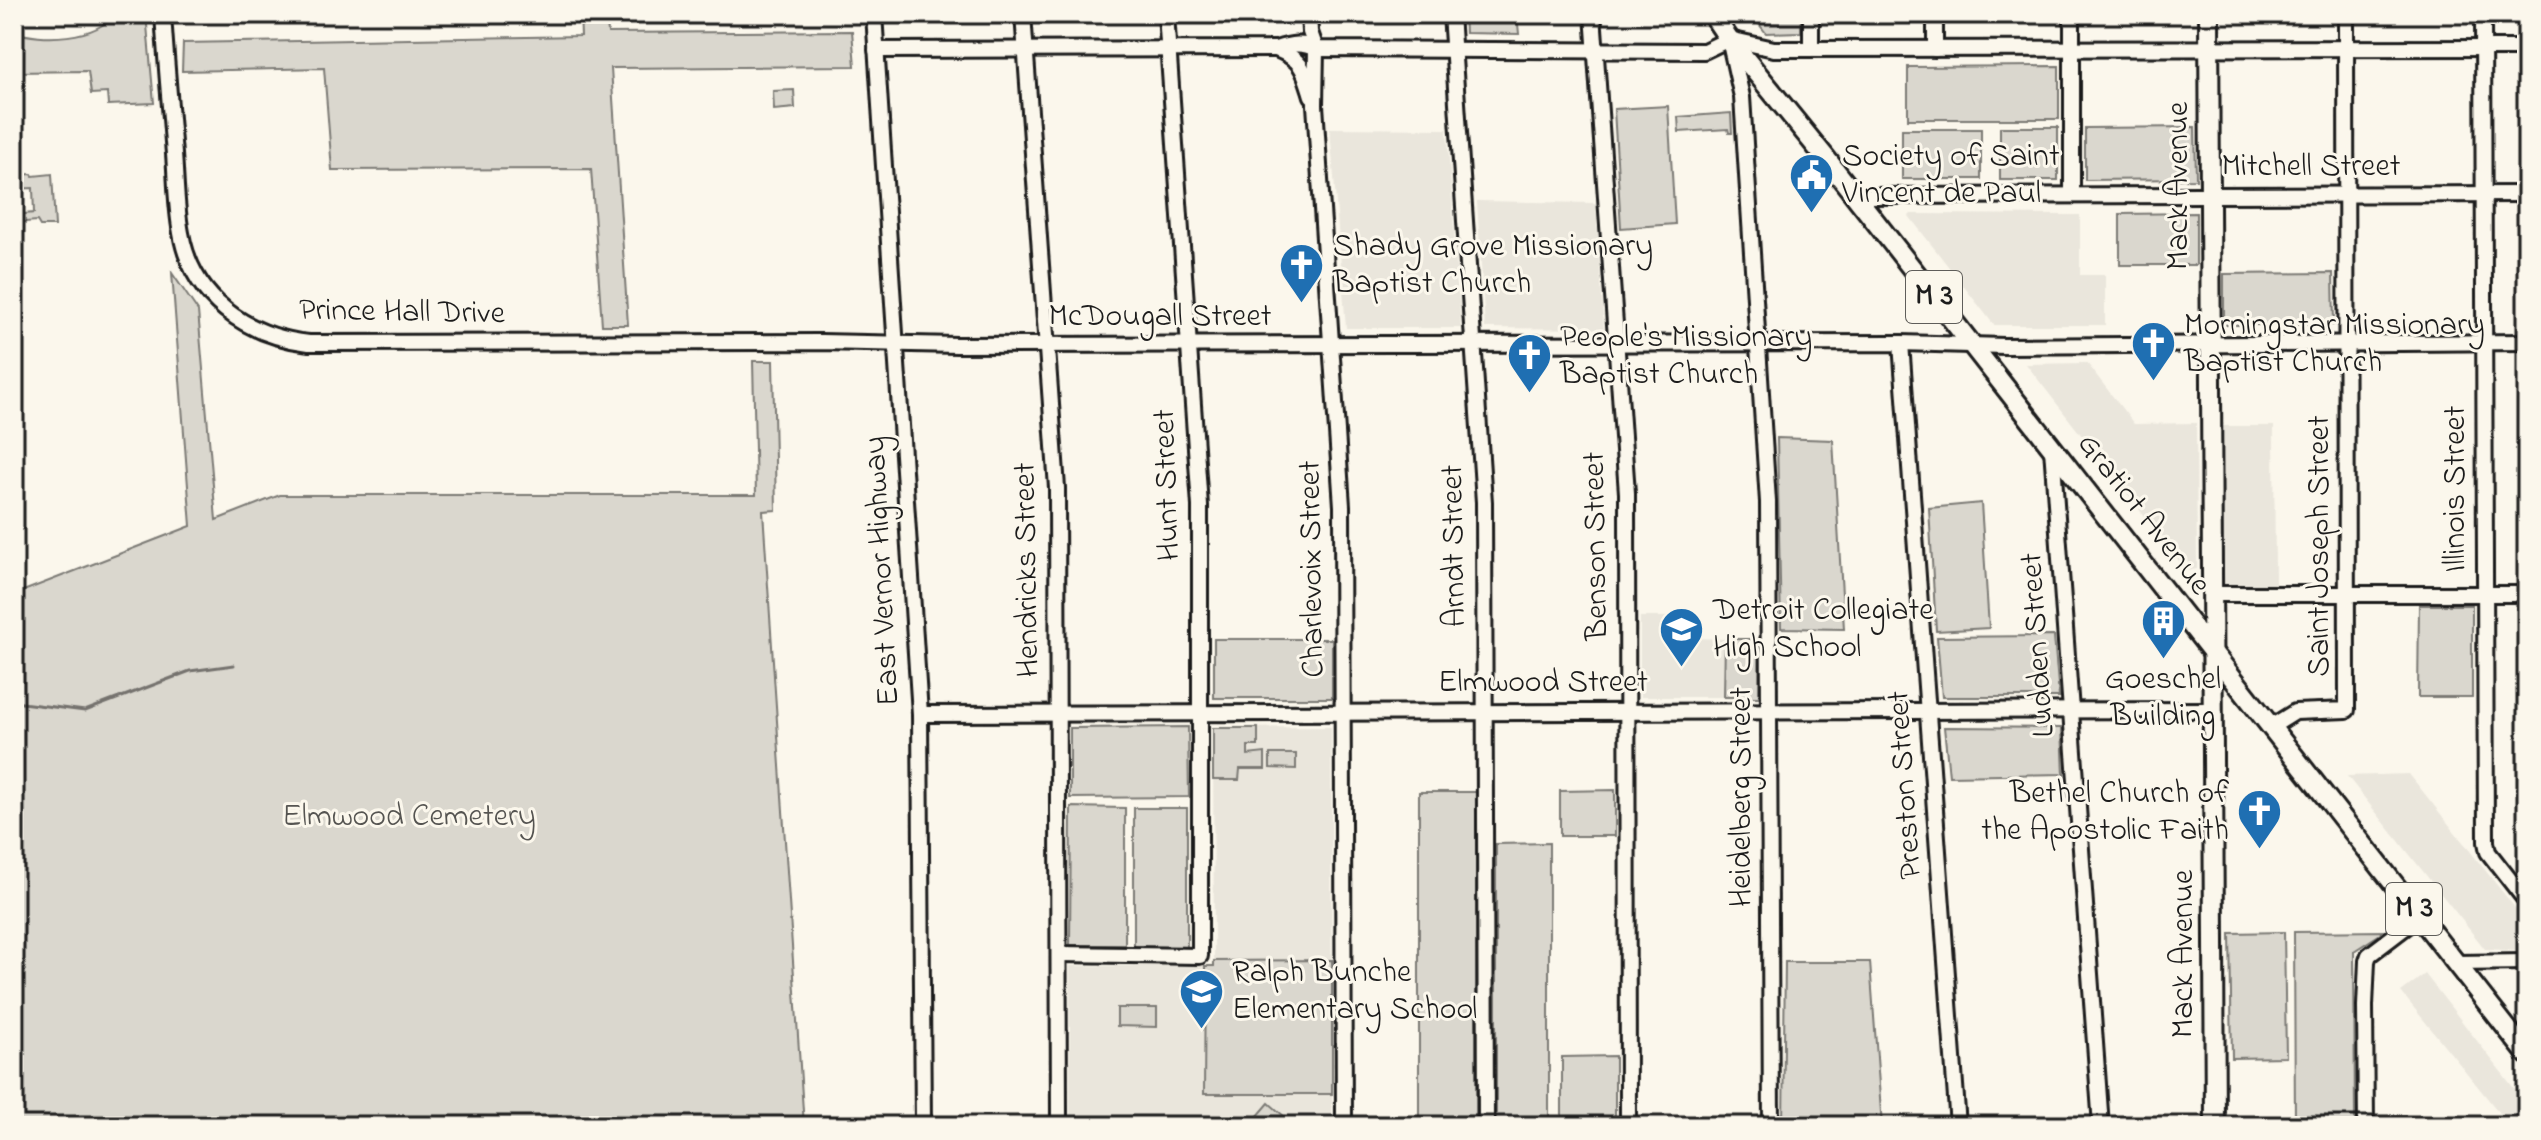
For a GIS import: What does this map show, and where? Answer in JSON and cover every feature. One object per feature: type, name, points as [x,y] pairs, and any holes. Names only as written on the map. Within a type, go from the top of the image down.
[{"type":"main road","name":"Gratiot Avenue","points":[[1712,14],[2527,1054]]},
{"type":"main road","name":"Mack Avenue","points":[[2209,14],[2215,1126]]},
{"type":"street","name":"Prince Hall Drive","points":[[163,14],[183,245],[193,270],[207,291],[227,313],[256,331],[288,341],[309,343],[897,344]]},
{"type":"street","name":"East Vernor Highway","points":[[874,14],[920,714],[923,1126]]},
{"type":"street","name":"Hendricks Street","points":[[1023,14],[1057,488],[1059,1126]]},
{"type":"street","name":"Hunt Street","points":[[1059,954],[1200,956],[1200,506],[1166,14]]},
{"type":"street","name":"Charlevoix Street","points":[[1309,14],[1310,32],[1316,49],[1315,105],[1342,496],[1344,1126]]},
{"type":"street","name":"Arndt Street","points":[[1451,14],[1484,502],[1486,1126]]},
{"type":"street","name":"Benson Street","points":[[1593,14],[1627,493],[1628,1126]]},
{"type":"street","points":[[1811,14],[1811,48]]},
{"type":"street","points":[[1935,14],[1935,49]]},
{"type":"street","points":[[2072,14],[2072,194]]},
{"type":"street","name":"Saint Joseph Street","points":[[2271,727],[2295,712],[2347,710],[2346,14]]},
{"type":"street","name":"Illinois Street","points":[[2483,14],[2486,847],[2527,902]]},
{"type":"street","points":[[876,50],[1276,49],[1307,44],[1316,49],[1704,51],[1729,39],[1774,49],[2527,48]]},
{"type":"street","name":"Heidelberg Street","points":[[1729,39],[1742,97],[1768,502],[1771,1126]]},
{"type":"street","points":[[1276,49],[1301,64],[1315,105]]},
{"type":"street","name":"Mitchell Street","points":[[1855,196],[2527,194]]},
{"type":"street","name":"McDougall Street","points":[[897,344],[2527,342]]},
{"type":"street","name":"Preston Street","points":[[1901,343],[1958,1126]]},
{"type":"street","name":"Ludden Street","points":[[2052,448],[2101,1126]]},
{"type":"street","points":[[2211,594],[2527,594]]},
{"type":"street","name":"Elmwood Street","points":[[920,714],[2214,710]]},
{"type":"street","points":[[2366,1126],[2365,1006],[2369,955],[2419,917]]},
{"type":"street","points":[[2456,963],[2527,962]]},
{"type":"shaded area","points":[[1330,128],[1447,129],[1461,328],[1346,328]]},
{"type":"shaded area","points":[[1477,201],[1596,203],[1604,329],[1485,328]]},
{"type":"shaded area","points":[[2080,215],[2080,275],[2105,275],[2105,325],[1994,325],[1909,216]]},
{"type":"shaded area","points":[[2087,363],[2134,424],[2196,423],[2197,569],[2187,571],[2026,364]]},
{"type":"shaded area","points":[[2223,426],[2274,426],[2275,586],[2223,586]]},
{"type":"shaded area","name":"Detroit Collegiate High School","points":[[1640,617],[1694,617],[1694,638],[1725,639],[1724,697],[1640,697]]},
{"type":"shaded area","name":"Ralph Bunche Elementary School","points":[[1331,727],[1332,1126],[1070,1126],[1070,966],[1214,966],[1213,728]]},
{"type":"shaded area","points":[[2409,774],[2527,923],[2527,951],[2485,949],[2347,776]]},
{"type":"shaded area","points":[[2425,974],[2527,1105],[2527,1126],[2510,1126],[2401,992]]},
{"type":"green space","points":[[114,14],[146,14],[154,103],[108,105],[107,93],[91,94],[88,71],[14,72],[14,32],[38,37],[67,36],[95,29]]},
{"type":"green space","points":[[580,14],[606,14],[608,33],[852,31],[855,66],[611,68],[628,325],[602,325],[591,169],[332,170],[324,68],[182,71],[183,43],[581,36]]},
{"type":"green space","points":[[1464,14],[1517,14],[1519,34],[1465,33]]},
{"type":"green space","points":[[1751,14],[1801,14],[1801,32],[1766,33]]},
{"type":"green space","points":[[2059,66],[2059,119],[1908,119],[1908,67]]},
{"type":"green space","points":[[794,90],[795,108],[774,110],[773,91]]},
{"type":"green space","points":[[1668,106],[1675,224],[1621,228],[1614,109]]},
{"type":"green space","points":[[1731,113],[1732,133],[1728,129],[1679,132],[1678,117]]},
{"type":"green space","points":[[2000,127],[2058,127],[2058,180],[2000,180]]},
{"type":"green space","points":[[2195,127],[2196,179],[2085,180],[2085,128]]},
{"type":"green space","points":[[1902,129],[1981,129],[1981,179],[1902,179]]},
{"type":"green space","points":[[52,174],[55,226],[40,226],[37,221],[14,223],[14,215],[34,213],[33,188],[14,189],[14,175]]},
{"type":"green space","points":[[2196,213],[2196,265],[2120,265],[2120,214]]},
{"type":"green space","name":"Elmwood Cemetery","points":[[172,273],[198,311],[216,520],[280,495],[756,495],[753,361],[773,361],[776,510],[763,511],[804,1126],[14,1126],[14,591],[26,590],[191,526]]},
{"type":"green space","points":[[2333,273],[2334,325],[2224,325],[2224,274]]},
{"type":"green space","points":[[1777,438],[1833,440],[1844,629],[1781,628]]},
{"type":"green space","points":[[1981,503],[1989,628],[1936,631],[1929,508]]},
{"type":"green space","points":[[2419,605],[2472,605],[2472,697],[2418,697]]},
{"type":"green space","points":[[2054,636],[2059,697],[1942,697],[1937,637]]},
{"type":"green space","points":[[1214,639],[1332,639],[1332,698],[1214,698]]},
{"type":"green space","points":[[1725,639],[1760,639],[1759,697],[1724,697]]},
{"type":"green space","points":[[1188,727],[1189,797],[1070,798],[1070,728]]},
{"type":"green space","points":[[1944,727],[2062,728],[2064,774],[1949,776]]},
{"type":"green space","points":[[1213,728],[1258,728],[1258,746],[1248,746],[1248,755],[1265,753],[1265,769],[1240,769],[1239,780],[1213,780]]},
{"type":"green space","points":[[1270,754],[1296,754],[1296,769],[1270,768]]},
{"type":"green space","points":[[1615,790],[1615,836],[1560,836],[1560,791]]},
{"type":"green space","points":[[1419,792],[1476,792],[1476,1126],[1419,1126]]},
{"type":"green space","points":[[1071,807],[1125,808],[1125,945],[1070,945]]},
{"type":"green space","points":[[1134,808],[1187,808],[1187,947],[1134,947]]},
{"type":"green space","points":[[1549,843],[1549,1126],[1496,1126],[1496,844]]},
{"type":"green space","points":[[2385,931],[2354,951],[2355,1126],[2295,1126],[2294,932]]},
{"type":"green space","points":[[2284,932],[2286,1057],[2232,1058],[2230,933]]},
{"type":"green space","points":[[1332,960],[1332,1094],[1204,1094],[1205,966],[1214,966],[1214,961]]},
{"type":"green space","points":[[1785,962],[1870,962],[1882,1126],[1783,1126]]},
{"type":"green space","points":[[1117,1008],[1157,1008],[1157,1027],[1117,1026]]},
{"type":"green space","points":[[1615,1056],[1615,1126],[1562,1126],[1562,1057]]},
{"type":"green space","points":[[1269,1103],[1285,1117],[1277,1126],[1266,1126],[1256,1118]]},
{"type":"green space","points":[[2233,1119],[2285,1120],[2285,1126],[2233,1126]]},
{"type":"waterway","points":[[14,702],[85,711],[190,671],[234,665]]},
{"type":"place","name":"Society of Saint Vincent de Paul","points":[[1811,214]]},
{"type":"place","name":"Shady Grove Missionary Baptist Church","points":[[1302,304]]},
{"type":"place","name":"Morningstar Missionary Baptist Church","points":[[2153,383]]},
{"type":"place","name":"People's Missionary Baptist Church","points":[[1529,395]]},
{"type":"place","name":"Goeschel Building","points":[[2163,660]]},
{"type":"place","name":"Detroit Collegiate High School","points":[[1682,668]]},
{"type":"place","name":"Bethel Church of the Apostolic Faith","points":[[2260,851]]},
{"type":"place","name":"Ralph Bunche Elementary School","points":[[1201,1030]]}]
